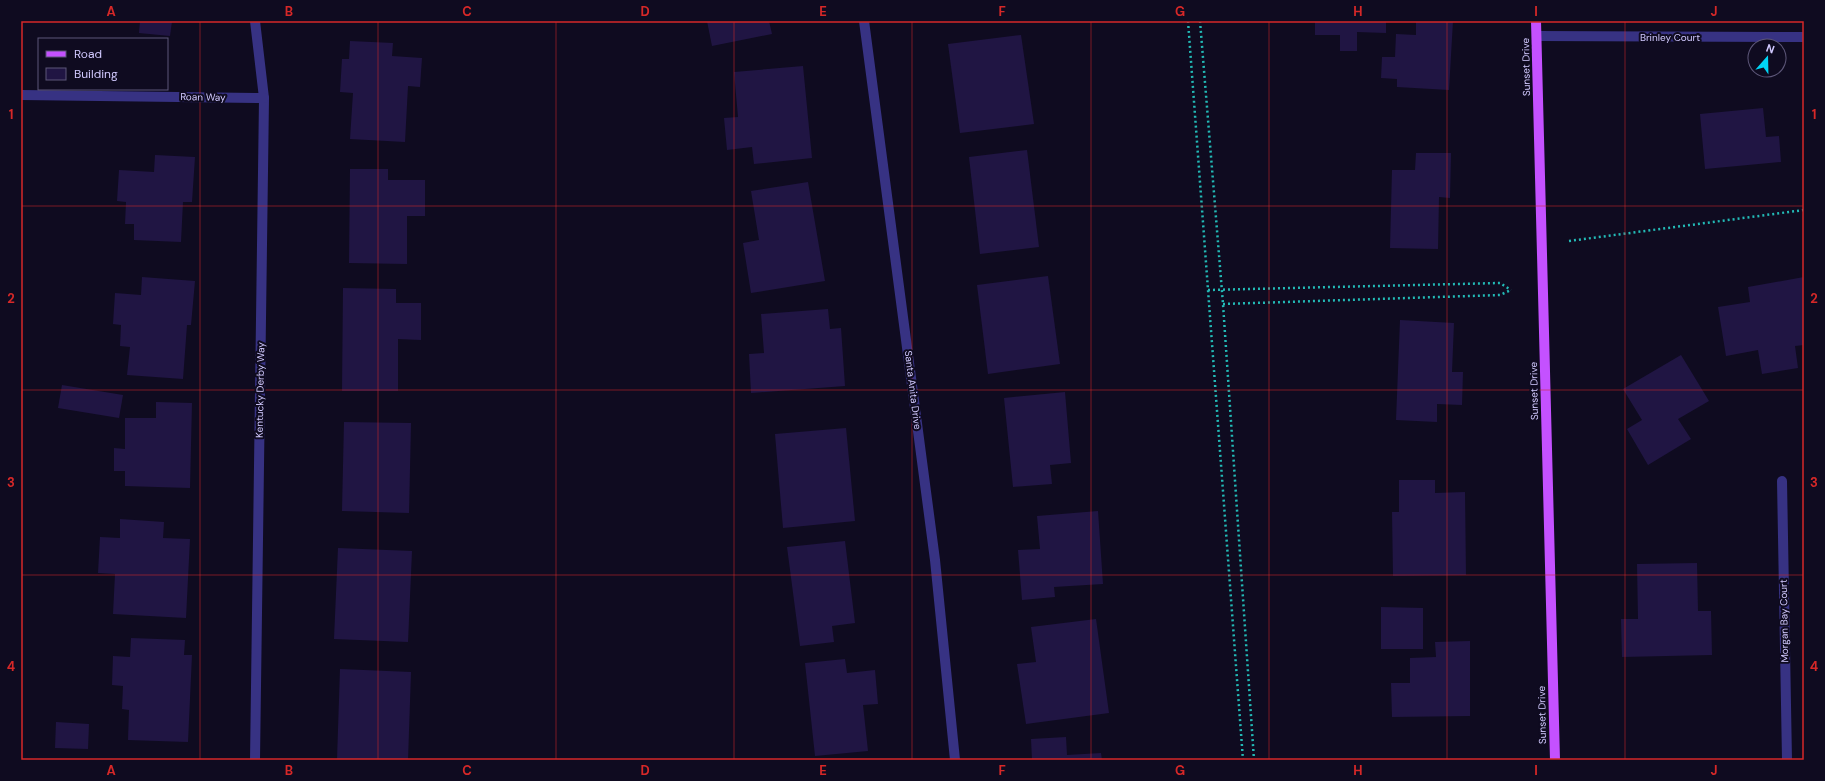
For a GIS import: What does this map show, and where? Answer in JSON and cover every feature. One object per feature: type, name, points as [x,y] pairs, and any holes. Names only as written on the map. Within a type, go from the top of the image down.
[{"type":"main road","name":"Sunset Drive","points":[[1536,21],[1555,760]]},
{"type":"street","name":"Kentucky Derby Way","points":[[255,21],[264,98],[256,760]]},
{"type":"street","name":"Santa Anita Drive","points":[[864,21],[935,560],[955,760]]},
{"type":"street","name":"Brinley Court","points":[[1537,36],[1804,37]]},
{"type":"street","name":"Roan Way","points":[[21,95],[264,98]]},
{"type":"street","name":"Morgan Bay Court","points":[[1782,481],[1787,760]]},
{"type":"path","points":[[1188,21],[1243,760]]},
{"type":"path","points":[[1200,21],[1223,304],[1254,760]]},
{"type":"path","points":[[1569,241],[1804,210]]},
{"type":"path","points":[[1208,290],[1500,283],[1511,290],[1500,295],[1223,304]]},
{"type":"building","points":[[140,21],[172,21],[170,36],[139,33]]},
{"type":"building","points":[[707,21],[769,21],[772,34],[712,46]]},
{"type":"building","points":[[1315,21],[1386,21],[1386,33],[1357,32],[1357,51],[1340,51],[1340,35],[1315,35]]},
{"type":"building","points":[[1416,21],[1453,21],[1449,90],[1397,87],[1397,79],[1381,78],[1382,57],[1395,57],[1396,34],[1416,35]]},
{"type":"building","points":[[1021,35],[1034,124],[960,133],[948,44]]},
{"type":"building","points":[[350,41],[393,43],[392,56],[422,58],[420,87],[408,86],[405,142],[350,139],[353,93],[340,92],[342,59],[349,59]]},
{"type":"building","points":[[803,66],[812,158],[754,164],[752,147],[727,150],[724,118],[738,117],[734,72]]},
{"type":"building","points":[[1763,108],[1766,137],[1779,136],[1781,162],[1705,169],[1700,114]]},
{"type":"building","points":[[1027,150],[1039,247],[980,254],[969,157]]},
{"type":"building","points":[[1416,153],[1451,153],[1450,198],[1439,197],[1438,249],[1390,248],[1392,170],[1415,170]]},
{"type":"building","points":[[155,155],[195,157],[192,202],[183,202],[181,242],[134,240],[134,224],[125,224],[126,202],[117,201],[119,170],[154,172]]},
{"type":"building","points":[[350,169],[388,169],[388,180],[425,180],[425,216],[407,216],[407,264],[349,263]]},
{"type":"building","points":[[808,182],[825,281],[751,293],[743,243],[759,240],[751,191]]},
{"type":"building","points":[[1048,276],[1060,364],[988,374],[977,285]]},
{"type":"building","points":[[142,277],[195,281],[191,325],[187,325],[183,379],[127,375],[130,347],[120,346],[121,325],[113,324],[115,293],[141,295]]},
{"type":"building","points":[[1804,277],[1804,345],[1795,346],[1798,368],[1762,374],[1758,350],[1726,356],[1718,307],[1750,302],[1748,287]]},
{"type":"building","points":[[343,288],[396,289],[396,303],[421,303],[421,340],[398,339],[398,391],[342,391]]},
{"type":"building","points":[[828,309],[830,329],[841,328],[845,386],[751,393],[749,354],[764,353],[761,314]]},
{"type":"building","points":[[1400,320],[1454,323],[1452,372],[1463,372],[1462,405],[1437,404],[1437,422],[1396,420]]},
{"type":"building","points":[[1681,355],[1709,401],[1678,419],[1691,439],[1648,465],[1627,429],[1642,420],[1623,389]]},
{"type":"building","points":[[62,385],[123,395],[119,418],[58,408]]},
{"type":"building","points":[[1065,392],[1071,463],[1050,465],[1052,484],[1013,487],[1004,398]]},
{"type":"building","points":[[156,402],[192,403],[190,488],[125,486],[125,471],[114,471],[114,448],[125,449],[125,418],[156,418]]},
{"type":"building","points":[[344,422],[411,423],[409,513],[342,511]]},
{"type":"building","points":[[846,428],[855,521],[783,528],[775,434]]},
{"type":"building","points":[[1399,480],[1435,480],[1435,493],[1465,492],[1466,575],[1393,576],[1392,512],[1399,512]]},
{"type":"building","points":[[1098,511],[1103,584],[1054,587],[1055,597],[1022,600],[1018,550],[1040,549],[1037,516]]},
{"type":"building","points":[[120,519],[164,522],[163,538],[190,539],[186,618],[113,614],[115,574],[98,573],[100,537],[120,538]]},
{"type":"building","points":[[845,541],[855,623],[832,626],[834,642],[800,646],[787,547]]},
{"type":"building","points":[[338,548],[412,551],[408,642],[334,639]]},
{"type":"building","points":[[1697,563],[1698,611],[1711,611],[1712,655],[1622,657],[1621,619],[1638,619],[1637,564]]},
{"type":"building","points":[[1381,607],[1423,608],[1423,649],[1381,649]]},
{"type":"building","points":[[1096,619],[1109,713],[1026,724],[1017,664],[1036,662],[1031,627]]},
{"type":"building","points":[[131,638],[185,640],[184,655],[192,655],[188,742],[128,740],[129,710],[122,709],[123,686],[112,685],[113,656],[130,657]]},
{"type":"building","points":[[1470,641],[1470,716],[1392,717],[1391,683],[1410,683],[1410,658],[1436,657],[1435,642]]},
{"type":"building","points":[[845,659],[847,673],[875,670],[878,704],[863,705],[868,751],[815,756],[805,663]]},
{"type":"building","points":[[340,669],[411,672],[408,760],[337,760]]},
{"type":"building","points":[[56,722],[89,724],[88,749],[55,748]]},
{"type":"building","points":[[1066,737],[1067,755],[1101,753],[1102,760],[1032,760],[1031,739]]}]
